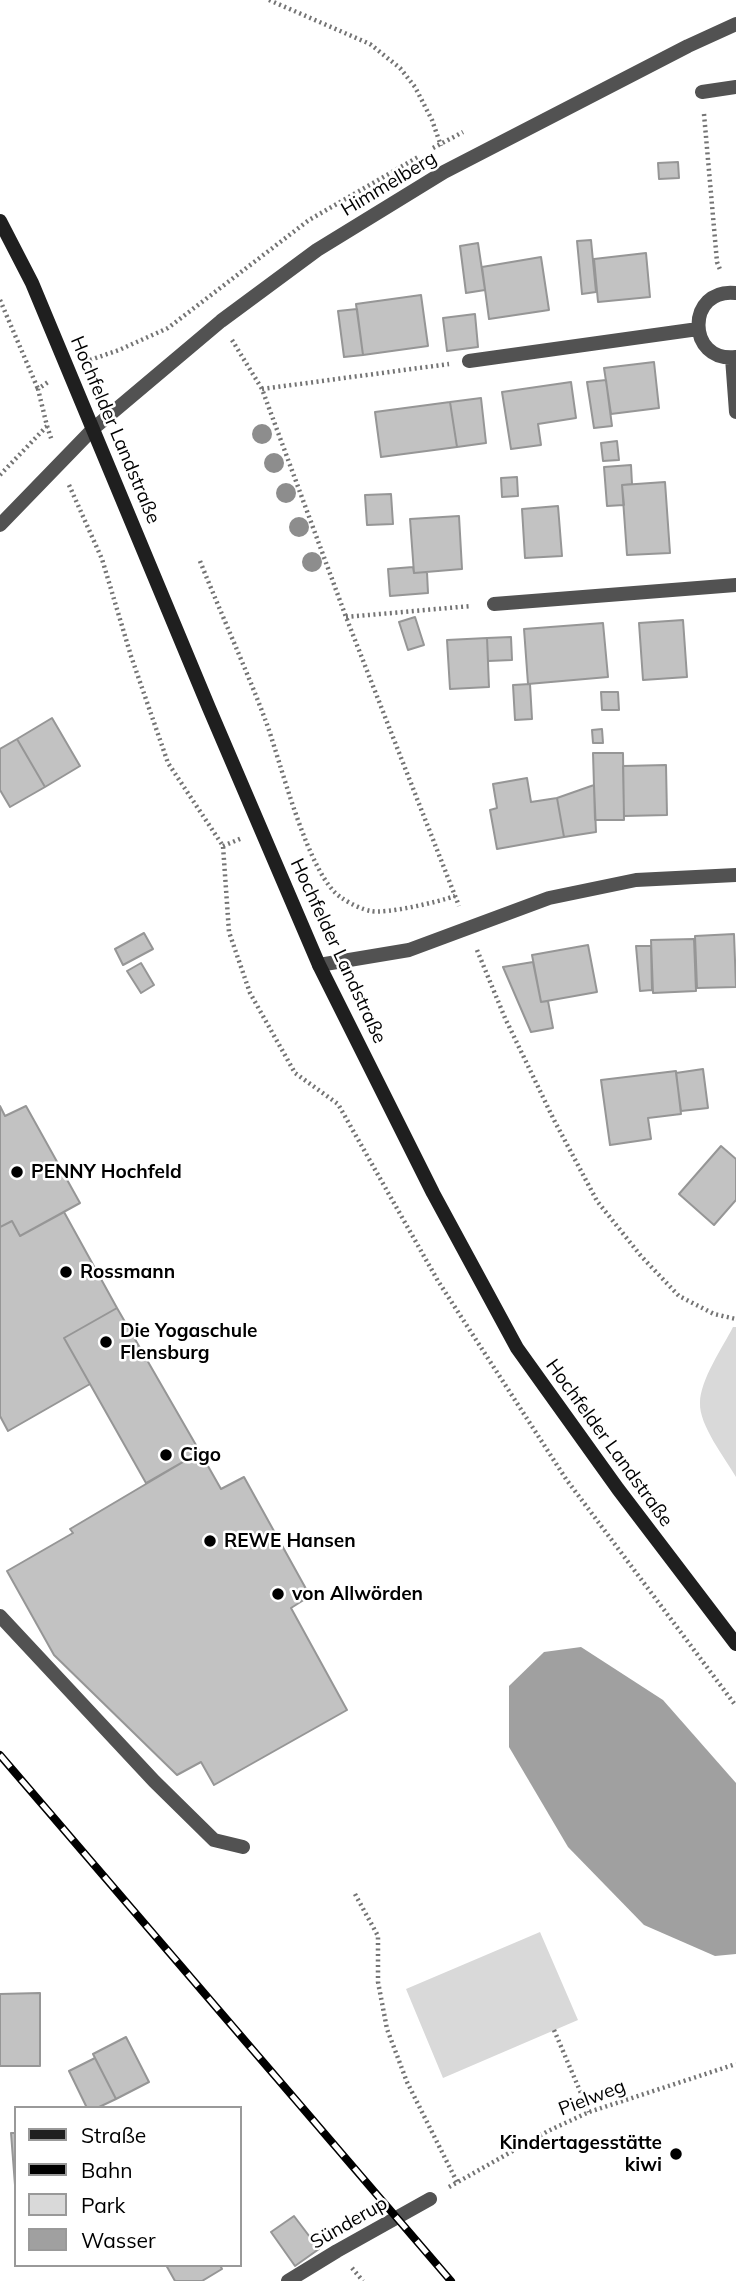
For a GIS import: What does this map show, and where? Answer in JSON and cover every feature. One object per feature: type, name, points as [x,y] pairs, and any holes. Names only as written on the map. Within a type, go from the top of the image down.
[{"type":"main road","name":"Hochfelder Landstraße","points":[[0,222],[32,283],[209,708],[320,965],[433,1193],[517,1348],[618,1489],[736,1644]]},
{"type":"street","name":"Himmelberg","points":[[0,525],[93,428],[221,321],[317,250],[450,169],[736,24]]},
{"type":"street","points":[[702,92],[736,87]]},
{"type":"street","points":[[733,292],[720,294],[705,303],[698,320],[698,329],[706,347],[723,357],[734,357],[736,412]]},
{"type":"street","points":[[470,361],[698,329]]},
{"type":"street","points":[[494,604],[736,585]]},
{"type":"street","points":[[320,965],[409,950],[549,898],[636,880],[736,875]]},
{"type":"street","points":[[0,1616],[154,1781],[214,1840],[243,1847]]},
{"type":"street","name":"Sünderup","points":[[288,2281],[430,2199]]},
{"type":"path","points":[[269,0],[370,44],[400,68],[415,87],[432,120],[450,169]]},
{"type":"path","points":[[708,155],[717,262],[733,292]]},
{"type":"path","points":[[0,300],[38,389],[47,426],[0,475]]},
{"type":"path","points":[[221,321],[262,389],[346,617],[455,896],[554,1120],[597,1201],[641,1256],[680,1296],[714,1314],[736,1319]]},
{"type":"path","points":[[262,389],[470,361]]},
{"type":"path","points":[[38,389],[68,367]]},
{"type":"path","points":[[200,561],[265,720],[293,806],[322,875],[339,897],[371,911],[407,907],[455,896]]},
{"type":"path","points":[[346,617],[494,604]]},
{"type":"path","points":[[355,1894],[378,1936],[378,1982],[387,2029],[407,2081],[457,2182]]},
{"type":"path","points":[[554,2030],[589,2112]]},
{"type":"path","name":"Pielweg","points":[[430,2199],[548,2131],[589,2112],[736,2064]]},
{"type":"green space","points":[[733,1327],[736,1327],[736,1477],[708,1431],[700,1403],[708,1374]]},
{"type":"green space","points":[[540,1932],[578,2020],[443,2078],[406,1989]]},
{"type":"water","points":[[581,1647],[663,1700],[736,1783],[736,1954],[715,1956],[644,1925],[568,1847],[509,1747],[509,1686],[544,1652]]},
{"type":"building","points":[[678,162],[679,178],[659,179],[658,163]]},
{"type":"building","points":[[591,240],[596,292],[582,294],[577,241]]},
{"type":"building","points":[[478,243],[485,290],[466,293],[460,246]]},
{"type":"building","points":[[646,253],[650,297],[598,302],[594,259]]},
{"type":"building","points":[[541,257],[549,310],[489,319],[482,267]]},
{"type":"building","points":[[421,295],[428,346],[363,355],[356,304]]},
{"type":"building","points":[[357,309],[363,355],[344,357],[338,311]]},
{"type":"building","points":[[475,314],[478,347],[447,351],[443,318]]},
{"type":"building","points":[[654,362],[659,408],[611,414],[604,368]]},
{"type":"building","points":[[606,380],[612,426],[594,428],[587,382]]},
{"type":"building","points":[[571,382],[576,418],[538,424],[541,445],[511,449],[502,392]]},
{"type":"building","points":[[481,398],[486,443],[457,447],[450,402]]},
{"type":"building","points":[[450,402],[457,447],[381,457],[375,412]]},
{"type":"building","points":[[617,441],[619,460],[603,461],[601,443]]},
{"type":"building","points":[[631,465],[632,484],[622,485],[624,505],[607,506],[604,467]]},
{"type":"building","points":[[517,477],[518,496],[502,497],[501,478]]},
{"type":"building","points":[[665,482],[670,553],[627,555],[622,485]]},
{"type":"building","points":[[391,494],[393,524],[367,525],[365,495]]},
{"type":"building","points":[[558,506],[562,556],[525,558],[522,509]]},
{"type":"building","points":[[459,516],[462,569],[414,573],[410,519]]},
{"type":"building","points":[[413,567],[414,573],[427,572],[428,593],[390,596],[388,569]]},
{"type":"building","points":[[415,617],[424,645],[408,650],[399,622]]},
{"type":"building","points":[[683,620],[687,677],[643,680],[639,623]]},
{"type":"building","points":[[603,623],[608,677],[528,684],[524,629]]},
{"type":"building","points":[[511,637],[512,660],[488,661],[487,638]]},
{"type":"building","points":[[487,638],[489,687],[450,689],[447,640]]},
{"type":"building","points":[[530,684],[532,719],[515,720],[513,685]]},
{"type":"building","points":[[601,692],[618,692],[619,710],[602,710]]},
{"type":"building","points":[[52,718],[80,766],[45,787],[17,739]]},
{"type":"building","points":[[602,729],[603,743],[593,743],[592,730]]},
{"type":"building","points":[[17,739],[45,787],[10,807],[0,790],[0,749]]},
{"type":"building","points":[[593,753],[623,753],[624,820],[595,820]]},
{"type":"building","points":[[666,765],[667,815],[624,816],[623,766]]},
{"type":"building","points":[[527,778],[531,802],[557,798],[564,837],[497,849],[490,810],[497,808],[493,784]]},
{"type":"building","points":[[594,785],[596,832],[564,837],[557,798]]},
{"type":"building","points":[[144,933],[153,949],[123,965],[115,949]]},
{"type":"building","points":[[734,934],[736,987],[697,988],[695,936]]},
{"type":"building","points":[[694,939],[696,991],[653,993],[651,940]]},
{"type":"building","points":[[588,945],[597,992],[541,1002],[532,955]]},
{"type":"building","points":[[636,946],[651,946],[652,990],[640,991]]},
{"type":"building","points":[[533,962],[541,1002],[548,1001],[553,1028],[531,1032],[503,967]]},
{"type":"building","points":[[141,963],[154,985],[141,993],[127,971]]},
{"type":"building","points":[[703,1069],[708,1108],[681,1111],[676,1073]]},
{"type":"building","points":[[676,1071],[681,1114],[648,1118],[651,1139],[610,1145],[601,1080]]},
{"type":"building","points":[[0,1106],[5,1116],[26,1106],[80,1203],[20,1236],[12,1221],[0,1227]]},
{"type":"building","points":[[721,1146],[736,1159],[736,1200],[714,1225],[679,1194]]},
{"type":"building","points":[[64,1212],[117,1308],[64,1338],[90,1384],[8,1431],[0,1416],[0,1227],[12,1221],[20,1236]]},
{"type":"building","points":[[117,1308],[200,1452],[146,1483],[64,1338]]},
{"type":"building","points":[[200,1452],[221,1489],[244,1477],[310,1596],[291,1608],[347,1710],[214,1785],[201,1762],[177,1775],[54,1655],[7,1571],[73,1533],[70,1529]]},
{"type":"building","points":[[40,1993],[40,2066],[0,2066],[0,1994]]},
{"type":"building","points":[[126,2037],[149,2082],[116,2099],[93,2054]]},
{"type":"building","points":[[95,2058],[116,2099],[101,2106],[86,2106],[69,2071]]},
{"type":"building","points":[[11,2133],[14,2133],[14,2172]]},
{"type":"building","points":[[294,2216],[319,2249],[295,2266],[271,2232]]},
{"type":"building","points":[[167,2267],[222,2269],[202,2281],[175,2281]]},
{"type":"railway","points":[[0,1755],[451,2281]]},
{"type":"place","name":"PENNY Hochfeld","points":[[17,1172]]},
{"type":"place","name":"Rossmann","points":[[66,1272]]},
{"type":"place","name":"Die Yogaschule Flensburg","points":[[106,1342]]},
{"type":"place","name":"Cigo","points":[[166,1455]]},
{"type":"place","name":"REWE Hansen","points":[[210,1541]]},
{"type":"place","name":"von Allwörden","points":[[278,1594]]},
{"type":"place","name":"Kindertagesstätte kiwi","points":[[676,2154]]}]
